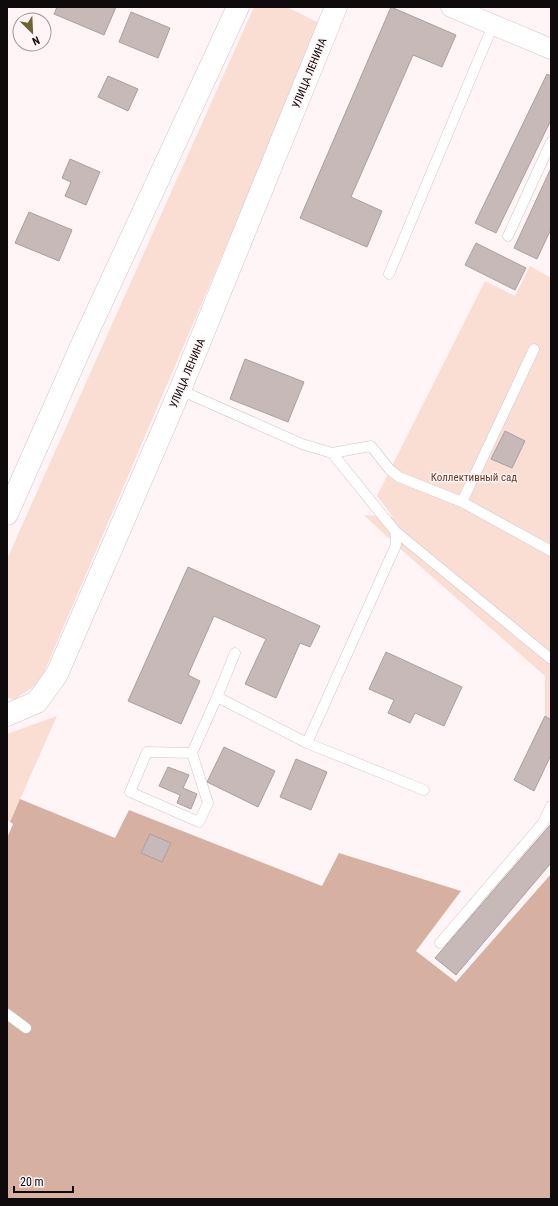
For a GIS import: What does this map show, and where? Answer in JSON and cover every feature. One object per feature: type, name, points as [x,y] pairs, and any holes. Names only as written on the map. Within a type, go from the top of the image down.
[{"type":"main road","points":[[7,514],[84,340],[238,7]]},
{"type":"main road","name":"УЛИЦА ЛЕНИНА","points":[[7,715],[37,702],[57,674],[180,390],[336,7]]},
{"type":"street","points":[[451,7],[551,49]]},
{"type":"lane","points":[[390,274],[493,25]]},
{"type":"lane","points":[[508,236],[551,142]]},
{"type":"lane","points":[[462,502],[534,349]]},
{"type":"lane","points":[[180,390],[302,444],[332,453],[371,446],[390,470],[399,477],[462,502],[551,551]]},
{"type":"lane","points":[[332,453],[395,532],[551,659]]},
{"type":"lane","points":[[307,743],[396,545],[395,532]]},
{"type":"lane","points":[[192,753],[147,752],[130,792],[199,822],[208,803],[192,753],[235,653]]},
{"type":"lane","points":[[217,697],[307,743],[424,790]]},
{"type":"lane","points":[[440,942],[543,823],[551,806]]},
{"type":"lane","points":[[7,1014],[26,1028]]},
{"type":"green space","points":[[254,7],[287,7],[321,24],[40,682],[14,700],[7,697],[7,559]]},
{"type":"green space","name":"Коллективный сад","points":[[530,266],[551,278],[551,720],[545,716],[545,676],[364,515],[393,517],[377,496],[485,281],[515,296]]},
{"type":"green space","points":[[57,716],[10,822],[7,820],[7,734]]},
{"type":"shaded area","points":[[20,799],[115,838],[129,810],[322,886],[339,853],[461,891],[416,951],[456,982],[551,874],[551,1199],[7,1199],[7,838],[13,824],[10,822]]},
{"type":"building","points":[[57,7],[116,7],[104,35],[54,14]]},
{"type":"building","points":[[391,7],[456,35],[442,67],[413,55],[351,197],[382,211],[367,247],[300,218]]},
{"type":"building","points":[[131,12],[170,28],[158,58],[119,42]]},
{"type":"building","points":[[547,74],[551,76],[551,120],[496,233],[475,223]]},
{"type":"building","points":[[108,76],[138,89],[128,111],[98,97]]},
{"type":"building","points":[[70,159],[100,172],[86,205],[65,196],[71,182],[62,178]]},
{"type":"building","points":[[551,168],[551,229],[537,259],[514,248]]},
{"type":"building","points":[[29,212],[72,230],[59,261],[15,243]]},
{"type":"building","points":[[476,243],[526,268],[515,290],[465,265]]},
{"type":"building","points":[[245,359],[304,382],[288,422],[230,399]]},
{"type":"building","points":[[505,431],[525,441],[512,468],[491,459]]},
{"type":"building","points":[[188,567],[320,626],[310,647],[300,643],[276,698],[245,684],[266,639],[214,616],[188,675],[200,681],[181,724],[128,701]]},
{"type":"building","points":[[386,652],[462,687],[444,726],[415,713],[410,723],[388,713],[394,700],[369,689]]},
{"type":"building","points":[[545,716],[551,720],[551,755],[534,791],[514,780]]},
{"type":"building","points":[[224,747],[275,771],[258,807],[207,782]]},
{"type":"building","points":[[296,759],[327,772],[311,810],[280,797]]},
{"type":"building","points":[[168,767],[189,775],[183,788],[197,794],[191,809],[177,803],[180,795],[159,786]]},
{"type":"building","points":[[551,824],[551,863],[456,975],[435,958]]},
{"type":"building","points":[[150,834],[171,843],[162,862],[141,853]]}]
